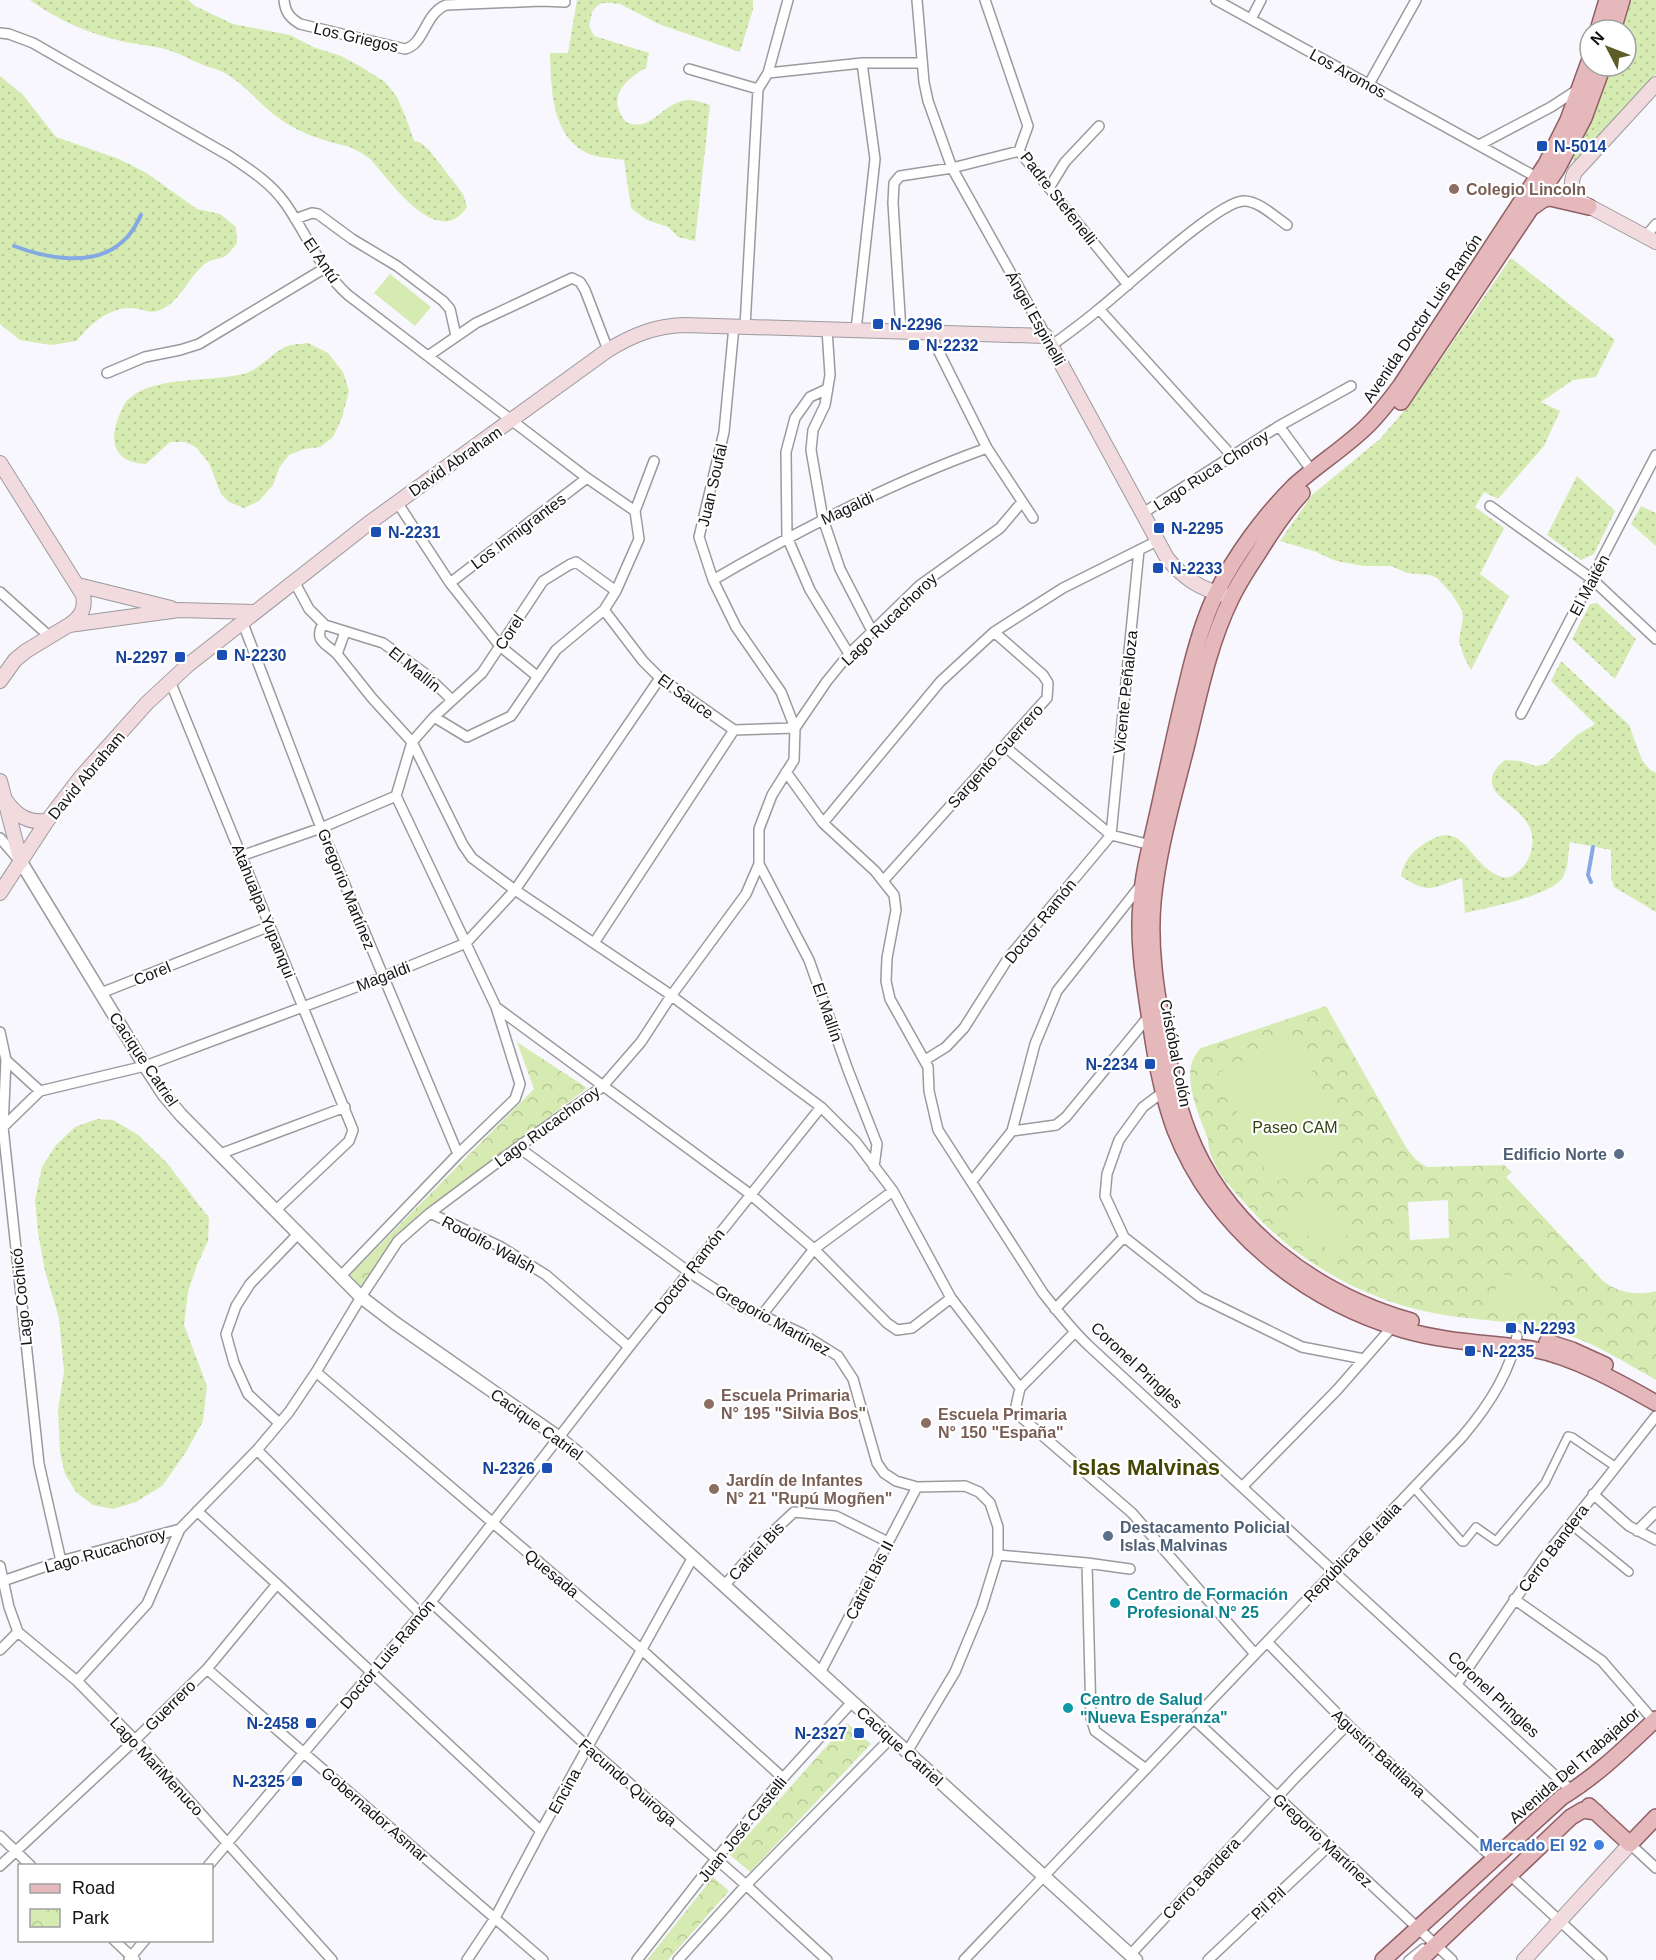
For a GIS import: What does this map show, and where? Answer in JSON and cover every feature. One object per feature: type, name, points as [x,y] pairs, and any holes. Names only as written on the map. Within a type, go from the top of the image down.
[{"type":"main road","points":[[1602,18],[1607,0]]},
{"type":"main road","points":[[1617,18],[1622,0]]},
{"type":"main road","name":"Avenida Doctor Luis Ramón","points":[[1225,595],[1252,537],[1280,501],[1312,471],[1364,429],[1388,403],[1538,178],[1558,140],[1584,78]]},
{"type":"main road","name":"Avenida Doctor Luis Ramón","points":[[1225,595],[1293,502],[1305,489],[1363,442],[1400,404],[1532,208],[1575,137],[1599,78]]},
{"type":"main road","points":[[1651,239],[1589,207],[1578,199],[1572,189],[1572,183],[1575,172],[1656,84]]},
{"type":"main road","points":[[1532,208],[1539,202],[1550,198],[1589,207]]},
{"type":"main road","name":"David Abraham","points":[[0,893],[47,821],[100,755],[170,681],[242,621],[397,502],[608,350],[636,334],[652,329],[684,325],[929,332],[1049,341]]},
{"type":"main road","name":"Ángel Espinelli","points":[[1049,341],[1167,558],[1182,575],[1198,586],[1225,595]]},
{"type":"main road","points":[[0,463],[78,585],[83,595],[84,606],[78,618],[15,660],[0,681]]},
{"type":"main road","points":[[78,585],[179,610]]},
{"type":"main road","name":"Cristóbal Colón","points":[[1225,595],[1219,629],[1203,680],[1161,850],[1154,888],[1152,924],[1158,1005],[1173,1085],[1183,1118],[1198,1154],[1218,1187],[1254,1230],[1298,1268],[1325,1285],[1380,1310],[1416,1322],[1516,1341],[1562,1357],[1656,1402]]},
{"type":"main road","name":"Cristóbal Colón","points":[[1225,595],[1200,635],[1192,663],[1143,883],[1140,925],[1149,1016],[1163,1092],[1175,1130],[1198,1177],[1220,1209],[1278,1266],[1308,1288],[1344,1307],[1393,1326],[1434,1337],[1541,1340],[1572,1350],[1656,1391]]},
{"type":"main road","points":[[69,625],[179,610],[255,612]]},
{"type":"main road","points":[[2,794],[15,812],[26,820],[47,821]]},
{"type":"main road","points":[[2,794],[21,862]]},
{"type":"main road","name":"Avenida Del Trabajador","points":[[1383,1960],[1562,1797],[1573,1792],[1600,1771],[1655,1720]]},
{"type":"main road","name":"Coronel Pringles","points":[[1573,1792],[1630,1844]]},
{"type":"main road","points":[[1417,1960],[1436,1945],[1574,1815],[1583,1810],[1596,1812]]},
{"type":"main road","points":[[1524,1960],[1656,1816]]},
{"type":"street","name":"Los Griegos","points":[[284,0],[289,16],[300,24],[405,49],[415,45],[430,19],[446,5],[565,2]]},
{"type":"street","name":"Juan Soufal","points":[[788,0],[768,73],[758,89],[740,326],[724,432],[699,537],[713,580],[736,627],[781,692],[795,728]]},
{"type":"street","name":"Ángel Espinelli","points":[[917,0],[928,102],[952,168],[1049,341]]},
{"type":"street","name":"Padre Stefenelli","points":[[986,0],[1028,126],[1019,151],[1128,285]]},
{"type":"street","name":"Los Aromos","points":[[1216,0],[1538,178]]},
{"type":"street","points":[[1251,19],[1261,0]]},
{"type":"street","points":[[1369,84],[1416,0]]},
{"type":"street","name":"El Antú","points":[[0,33],[33,43],[228,155],[265,181],[280,197],[335,282],[348,295],[587,478],[635,511]]},
{"type":"street","points":[[856,330],[875,159],[862,63]]},
{"type":"street","points":[[768,73],[862,63],[922,63]]},
{"type":"street","points":[[689,69],[758,89]]},
{"type":"street","points":[[1479,145],[1551,107],[1581,87]]},
{"type":"street","points":[[1049,188],[1065,162],[1099,126]]},
{"type":"street","points":[[901,332],[893,203],[894,183],[900,176],[952,168],[1019,151]]},
{"type":"street","points":[[1049,341],[1099,309],[1207,220],[1235,203],[1245,201],[1255,203],[1287,225]]},
{"type":"street","points":[[295,219],[312,213],[318,214],[352,239],[397,266],[448,306],[456,336]]},
{"type":"street","points":[[1651,239],[1656,224]]},
{"type":"street","points":[[107,373],[145,357],[199,344],[325,268]]},
{"type":"street","points":[[428,356],[482,320],[572,278],[580,282],[585,290],[608,350]]},
{"type":"street","points":[[1099,309],[1232,456]]},
{"type":"street","points":[[827,329],[830,375],[825,405],[813,430],[811,450],[823,519],[840,569],[872,631]]},
{"type":"street","points":[[929,332],[987,448],[1033,518]]},
{"type":"street","name":"Lago Ruca Choroy","points":[[1143,513],[1279,426],[1351,386]]},
{"type":"street","points":[[827,389],[810,397],[795,418],[786,452],[787,537],[810,590],[849,654]]},
{"type":"street","points":[[1279,426],[1312,471]]},
{"type":"street","name":"Magaldi","points":[[713,580],[823,519],[957,459],[987,448]]},
{"type":"street","name":"El Maitén","points":[[1521,714],[1656,455]]},
{"type":"street","points":[[434,717],[467,737],[512,716],[556,650],[604,610],[616,591],[639,539],[635,511],[654,461]]},
{"type":"street","name":"Los Inmigrantes","points":[[450,583],[587,478]]},
{"type":"street","points":[[397,502],[450,583],[500,646],[538,677]]},
{"type":"street","name":"Lago Rucachoroy","points":[[3,1581],[61,1561],[180,1529],[257,1450],[289,1412],[398,1240],[518,1147],[602,1087],[640,1042],[746,894],[759,864],[759,829],[772,795],[794,760],[795,728],[827,681],[849,654],[920,586],[1000,528],[1022,502]]},
{"type":"street","points":[[1490,506],[1592,579],[1656,639]]},
{"type":"street","points":[[823,823],[940,682],[994,632],[1063,588],[1157,541]]},
{"type":"street","name":"Vicente Peñaloza","points":[[1111,835],[1139,550]]},
{"type":"street","name":"Corel","points":[[412,742],[434,717],[482,673],[543,581],[576,562],[616,591]]},
{"type":"street","name":"El Mallín","points":[[294,581],[309,609],[325,625],[383,643],[423,672],[452,700]]},
{"type":"street","points":[[0,592],[49,636]]},
{"type":"street","name":"El Sauce","points":[[604,610],[643,661],[660,678],[734,730]]},
{"type":"street","name":"Gregorio Martínez","points":[[242,621],[321,828],[458,1154]]},
{"type":"street","points":[[322,622],[318,632],[319,639],[337,654],[372,698],[412,742],[463,845],[472,858],[671,996],[821,1107],[856,1142],[893,1191],[951,1298],[1020,1388]]},
{"type":"street","points":[[337,654],[345,632]]},
{"type":"street","name":"Sargento Guerrero","points":[[883,881],[1047,698],[1048,683],[1043,675],[994,632]]},
{"type":"street","name":"Magaldi","points":[[40,1091],[145,1066],[466,943],[516,890],[660,678]]},
{"type":"street","name":"Atahualpa Yupanqui","points":[[170,681],[353,1130],[349,1141],[275,1211]]},
{"type":"street","points":[[594,944],[734,730],[795,728]]},
{"type":"street","points":[[340,1277],[458,1154],[515,1099],[520,1084],[496,1007],[396,796],[412,742]]},
{"type":"street","points":[[1004,746],[1111,835],[1151,845]]},
{"type":"street","name":"Coronel Pringles","points":[[786,772],[823,823],[883,881],[894,895],[896,910],[887,958],[886,981],[890,999],[928,1066],[928,1091],[938,1130],[1055,1309],[1075,1332],[1573,1792]]},
{"type":"street","points":[[241,856],[321,828],[396,796]]},
{"type":"street","name":"Doctor Ramón","points":[[925,1060],[946,1047],[963,1028],[1009,957],[1111,835]]},
{"type":"street","name":"Cacique Catriel","points":[[0,838],[21,862],[145,1066],[172,1105],[340,1277],[361,1297],[395,1323],[558,1437],[585,1459],[1133,1957]]},
{"type":"street","name":"El Mallín","points":[[759,864],[809,960],[848,1070],[878,1144],[874,1167]]},
{"type":"street","points":[[972,1181],[1012,1131],[1035,1044],[1057,991],[1143,883]]},
{"type":"street","name":"Corel","points":[[100,993],[270,926]]},
{"type":"street","points":[[496,1007],[750,1194],[814,1249],[887,1323],[897,1330],[912,1328],[951,1298]]},
{"type":"street","points":[[1012,1131],[1056,1125],[1066,1117],[1149,1016]]},
{"type":"street","name":"Lago Cochicó","points":[[0,1032],[6,1060],[2,1129],[39,1464],[61,1561]]},
{"type":"street","points":[[2,1129],[40,1091],[6,1060]]},
{"type":"street","points":[[1163,1092],[1143,1107],[1119,1140],[1107,1174],[1105,1196],[1124,1237],[1200,1297],[1302,1347],[1364,1359]]},
{"type":"street","points":[[220,1154],[345,1107]]},
{"type":"street","name":"Doctor Ramón","points":[[558,1437],[821,1107]]},
{"type":"street","name":"Gregorio Martínez","points":[[518,1147],[688,1272],[739,1305],[801,1333],[838,1356],[853,1379],[877,1463],[884,1473],[896,1481],[917,1487]]},
{"type":"street","points":[[762,1315],[814,1249],[893,1191]]},
{"type":"street","name":"Rodolfo Walsh","points":[[430,1213],[501,1247],[546,1275],[629,1347]]},
{"type":"street","points":[[279,1423],[248,1394],[234,1363],[226,1334],[236,1306],[250,1284],[298,1234]]},
{"type":"street","points":[[1055,1309],[1124,1237]]},
{"type":"street","points":[[1243,1486],[1393,1326]]},
{"type":"street","points":[[1075,1332],[1020,1388],[1016,1406],[1021,1417],[1131,1513],[1256,1654]]},
{"type":"street","name":"República de Italia","points":[[964,1960],[1475,1422],[1512,1356],[1516,1341]]},
{"type":"street","name":"Quesada","points":[[316,1372],[642,1650],[783,1778]]},
{"type":"street","name":"Cerro Bandera","points":[[1457,1684],[1514,1599],[1593,1494],[1656,1416]]},
{"type":"street","points":[[1414,1488],[1462,1542],[1477,1527],[1494,1541],[1498,1540],[1542,1487],[1568,1436],[1616,1467]]},
{"type":"street","name":"Doctor Luis Ramón","points":[[210,1864],[431,1602],[558,1437]]},
{"type":"street","points":[[257,1450],[421,1614]]},
{"type":"street","points":[[907,1752],[956,1672],[982,1608],[998,1555],[998,1527],[990,1503],[980,1492],[965,1486],[917,1487]]},
{"type":"street","name":"Catriel Bis II","points":[[820,1673],[917,1487]]},
{"type":"street","points":[[1593,1494],[1624,1523],[1656,1540]]},
{"type":"street","points":[[197,1511],[541,1832]]},
{"type":"street","name":"Catriel Bis","points":[[724,1586],[764,1541],[794,1512],[836,1516],[888,1542]]},
{"type":"street","points":[[1637,1531],[1656,1512]]},
{"type":"street","points":[[1570,1524],[1629,1572]]},
{"type":"street","points":[[77,1681],[147,1604],[180,1529]]},
{"type":"street","points":[[998,1555],[1130,1569]]},
{"type":"street","name":"Encina","points":[[467,1960],[495,1918],[693,1557]]},
{"type":"street","points":[[1087,1563],[1091,1718],[1095,1731],[1146,1769]]},
{"type":"street","points":[[0,1566],[18,1632],[0,1650]]},
{"type":"street","name":"Guerrero","points":[[0,1866],[207,1669],[277,1584]]},
{"type":"street","points":[[1514,1599],[1597,1657],[1655,1720]]},
{"type":"street","name":"Facundo Quiroga","points":[[431,1602],[588,1747],[746,1885],[827,1960]]},
{"type":"street","name":"Lago MariMenuco","points":[[18,1632],[77,1681],[135,1740],[326,1958]]},
{"type":"street","name":"Agustín Battilana","points":[[1267,1642],[1347,1725],[1494,1859]]},
{"type":"street","name":"Gobernador Asmar","points":[[207,1669],[543,1960]]},
{"type":"street","name":"Juan José Castelli","points":[[637,1960],[783,1778],[852,1702]]},
{"type":"street","name":"Gregorio Martínez","points":[[1194,1719],[1452,1960]]},
{"type":"street","name":"Cerro Bandera","points":[[1133,1957],[1277,1797],[1347,1725]]},
{"type":"street","points":[[678,1960],[746,1885],[891,1738]]},
{"type":"street","points":[[0,1836],[29,1864]]},
{"type":"street","name":"Coronel Pringles","points":[[1630,1844],[1656,1868]]},
{"type":"street","name":"Pil Pil","points":[[1208,1960],[1329,1846]]},
{"type":"street","points":[[1510,1875],[1602,1960]]},
{"type":"street","points":[[115,1942],[132,1959],[144,1942]]},
{"type":"street","points":[[1408,1960],[1423,1948],[1424,1952],[1417,1960]]},
{"type":"green space","points":[[30,0],[188,0],[195,6],[233,24],[290,35],[313,47],[341,56],[385,82],[397,97],[414,141],[421,143],[429,150],[463,194],[467,207],[455,219],[443,221],[429,217],[403,196],[367,156],[352,148],[317,138],[292,127],[225,73],[168,50],[125,42],[87,31]]},
{"type":"green space","points":[[577,0],[753,0],[753,9],[740,52],[661,25],[620,4],[602,3],[592,12],[589,26],[594,36],[649,53],[646,68],[631,78],[620,90],[618,105],[626,122],[642,124],[649,122],[667,108],[685,100],[710,105],[695,241],[678,237],[668,227],[647,220],[631,208],[624,160],[587,153],[566,135],[560,123],[555,109],[551,81],[550,53],[568,53]]},
{"type":"green space","points":[[1628,0],[1656,0],[1656,74],[1573,164],[1574,152],[1603,78],[1638,78],[1638,18],[1623,18]]},
{"type":"green space","points":[[0,76],[23,95],[56,137],[119,159],[145,172],[197,209],[220,214],[236,227],[237,243],[224,257],[208,262],[200,268],[177,297],[160,310],[151,312],[130,308],[114,311],[93,324],[77,341],[51,345],[20,340],[0,324]]},
{"type":"green space","points":[[1511,258],[1615,340],[1596,377],[1573,380],[1541,402],[1560,411],[1544,446],[1498,499],[1484,492],[1475,507],[1504,528],[1480,574],[1509,596],[1471,670],[1459,641],[1462,610],[1437,578],[1430,575],[1407,573],[1391,566],[1364,566],[1336,561],[1314,551],[1280,541],[1313,494],[1380,439],[1410,404]]},
{"type":"green space","points":[[390,274],[431,307],[415,326],[374,293]]},
{"type":"green space","points":[[308,343],[328,353],[343,372],[349,391],[342,418],[333,437],[320,447],[304,449],[289,455],[279,468],[273,485],[259,501],[244,508],[229,502],[221,494],[209,463],[196,447],[185,442],[170,442],[146,464],[127,460],[117,449],[114,434],[121,411],[129,399],[142,390],[169,383],[243,374],[254,370],[285,347]]},
{"type":"green space","points":[[1577,476],[1615,511],[1594,554],[1581,560],[1547,535]]},
{"type":"green space","points":[[1641,506],[1656,513],[1656,546],[1631,524]]},
{"type":"green space","points":[[1597,603],[1636,639],[1615,679],[1572,639],[1590,604]]},
{"type":"green space","points":[[1561,661],[1629,725],[1642,760],[1650,770],[1656,773],[1656,912],[1614,887],[1611,877],[1611,850],[1570,842],[1566,871],[1558,882],[1548,889],[1520,900],[1465,913],[1462,878],[1437,887],[1424,888],[1401,876],[1404,867],[1411,855],[1421,846],[1435,838],[1447,835],[1464,844],[1479,861],[1499,876],[1506,878],[1512,876],[1525,864],[1533,841],[1530,829],[1525,820],[1495,791],[1492,779],[1495,770],[1505,760],[1520,761],[1536,766],[1546,764],[1577,735],[1595,724],[1551,681]]},
{"type":"green space","name":"Paseo CAM","points":[[1326,1006],[1407,1149],[1416,1160],[1427,1167],[1504,1165],[1512,1172],[1506,1177],[1603,1281],[1628,1292],[1656,1291],[1656,1380],[1574,1337],[1535,1326],[1450,1316],[1391,1302],[1363,1291],[1310,1261],[1264,1223],[1231,1188],[1215,1165],[1190,1080],[1194,1057],[1201,1048]],"holes":[[[1448,1200],[1449,1238],[1410,1240],[1408,1202]]]},
{"type":"green space","points":[[1295,1035],[1349,1147],[1272,1184],[1218,1073]]},
{"type":"green space","points":[[517,1042],[587,1088],[398,1233],[362,1287],[350,1275],[534,1089]]},
{"type":"green space","points":[[97,1119],[113,1120],[137,1134],[167,1163],[209,1218],[208,1241],[188,1292],[184,1325],[207,1386],[203,1421],[186,1452],[162,1486],[136,1502],[113,1509],[93,1505],[76,1492],[65,1474],[60,1452],[58,1410],[64,1371],[59,1318],[45,1271],[35,1200],[42,1167],[56,1145],[75,1127]]},
{"type":"green space","points":[[1307,1198],[1351,1229],[1334,1254],[1290,1223]]},
{"type":"green space","points":[[1498,1274],[1552,1281],[1547,1311],[1494,1304]]},
{"type":"green space","points":[[847,1723],[871,1744],[750,1872],[730,1855]]},
{"type":"green space","points":[[713,1877],[729,1891],[668,1960],[647,1960]]},
{"type":"waterway","points":[[14,246],[55,257],[84,258],[97,255],[110,250],[125,239],[141,215]]},
{"type":"waterway","points":[[1591,882],[1588,875],[1593,847]]},
{"type":"place","name":"N-5014","points":[[1542,146]]},
{"type":"place","name":"Colegio Lincoln","points":[[1454,189]]},
{"type":"place","name":"N-2296","points":[[878,324]]},
{"type":"place","name":"N-2232","points":[[914,345]]},
{"type":"place","name":"N-2295","points":[[1159,528]]},
{"type":"place","name":"N-2231","points":[[376,532]]},
{"type":"place","name":"N-2233","points":[[1158,568]]},
{"type":"place","name":"N-2230","points":[[222,655]]},
{"type":"place","name":"N-2297","points":[[180,657]]},
{"type":"place","name":"N-2234","points":[[1150,1064]]},
{"type":"place","name":"Edificio Norte","points":[[1619,1154]]},
{"type":"place","name":"N-2293","points":[[1511,1328]]},
{"type":"place","name":"N-2235","points":[[1470,1351]]},
{"type":"place","name":"Escuela Primaria N° 195 \"Silvia Bos\"","points":[[709,1404]]},
{"type":"place","name":"Escuela Primaria N° 150 \"España\"","points":[[926,1423]]},
{"type":"place","name":"N-2326","points":[[547,1468]]},
{"type":"place","name":"Jardín de Infantes N° 21 \"Rupú Mogñen\"","points":[[714,1489]]},
{"type":"place","name":"Destacamento Policial Islas Malvinas","points":[[1108,1536]]},
{"type":"place","name":"Centro de Formación Profesional N° 25","points":[[1115,1603]]},
{"type":"place","name":"Centro de Salud \"Nueva Esperanza\"","points":[[1068,1708]]},
{"type":"place","name":"N-2458","points":[[311,1723]]},
{"type":"place","name":"N-2327","points":[[859,1733]]},
{"type":"place","name":"N-2325","points":[[297,1781]]},
{"type":"place","name":"Mercado El 92","points":[[1599,1845]]},
{"type":"district","name":"Islas Malvinas","points":[[1146,1467]]}]
